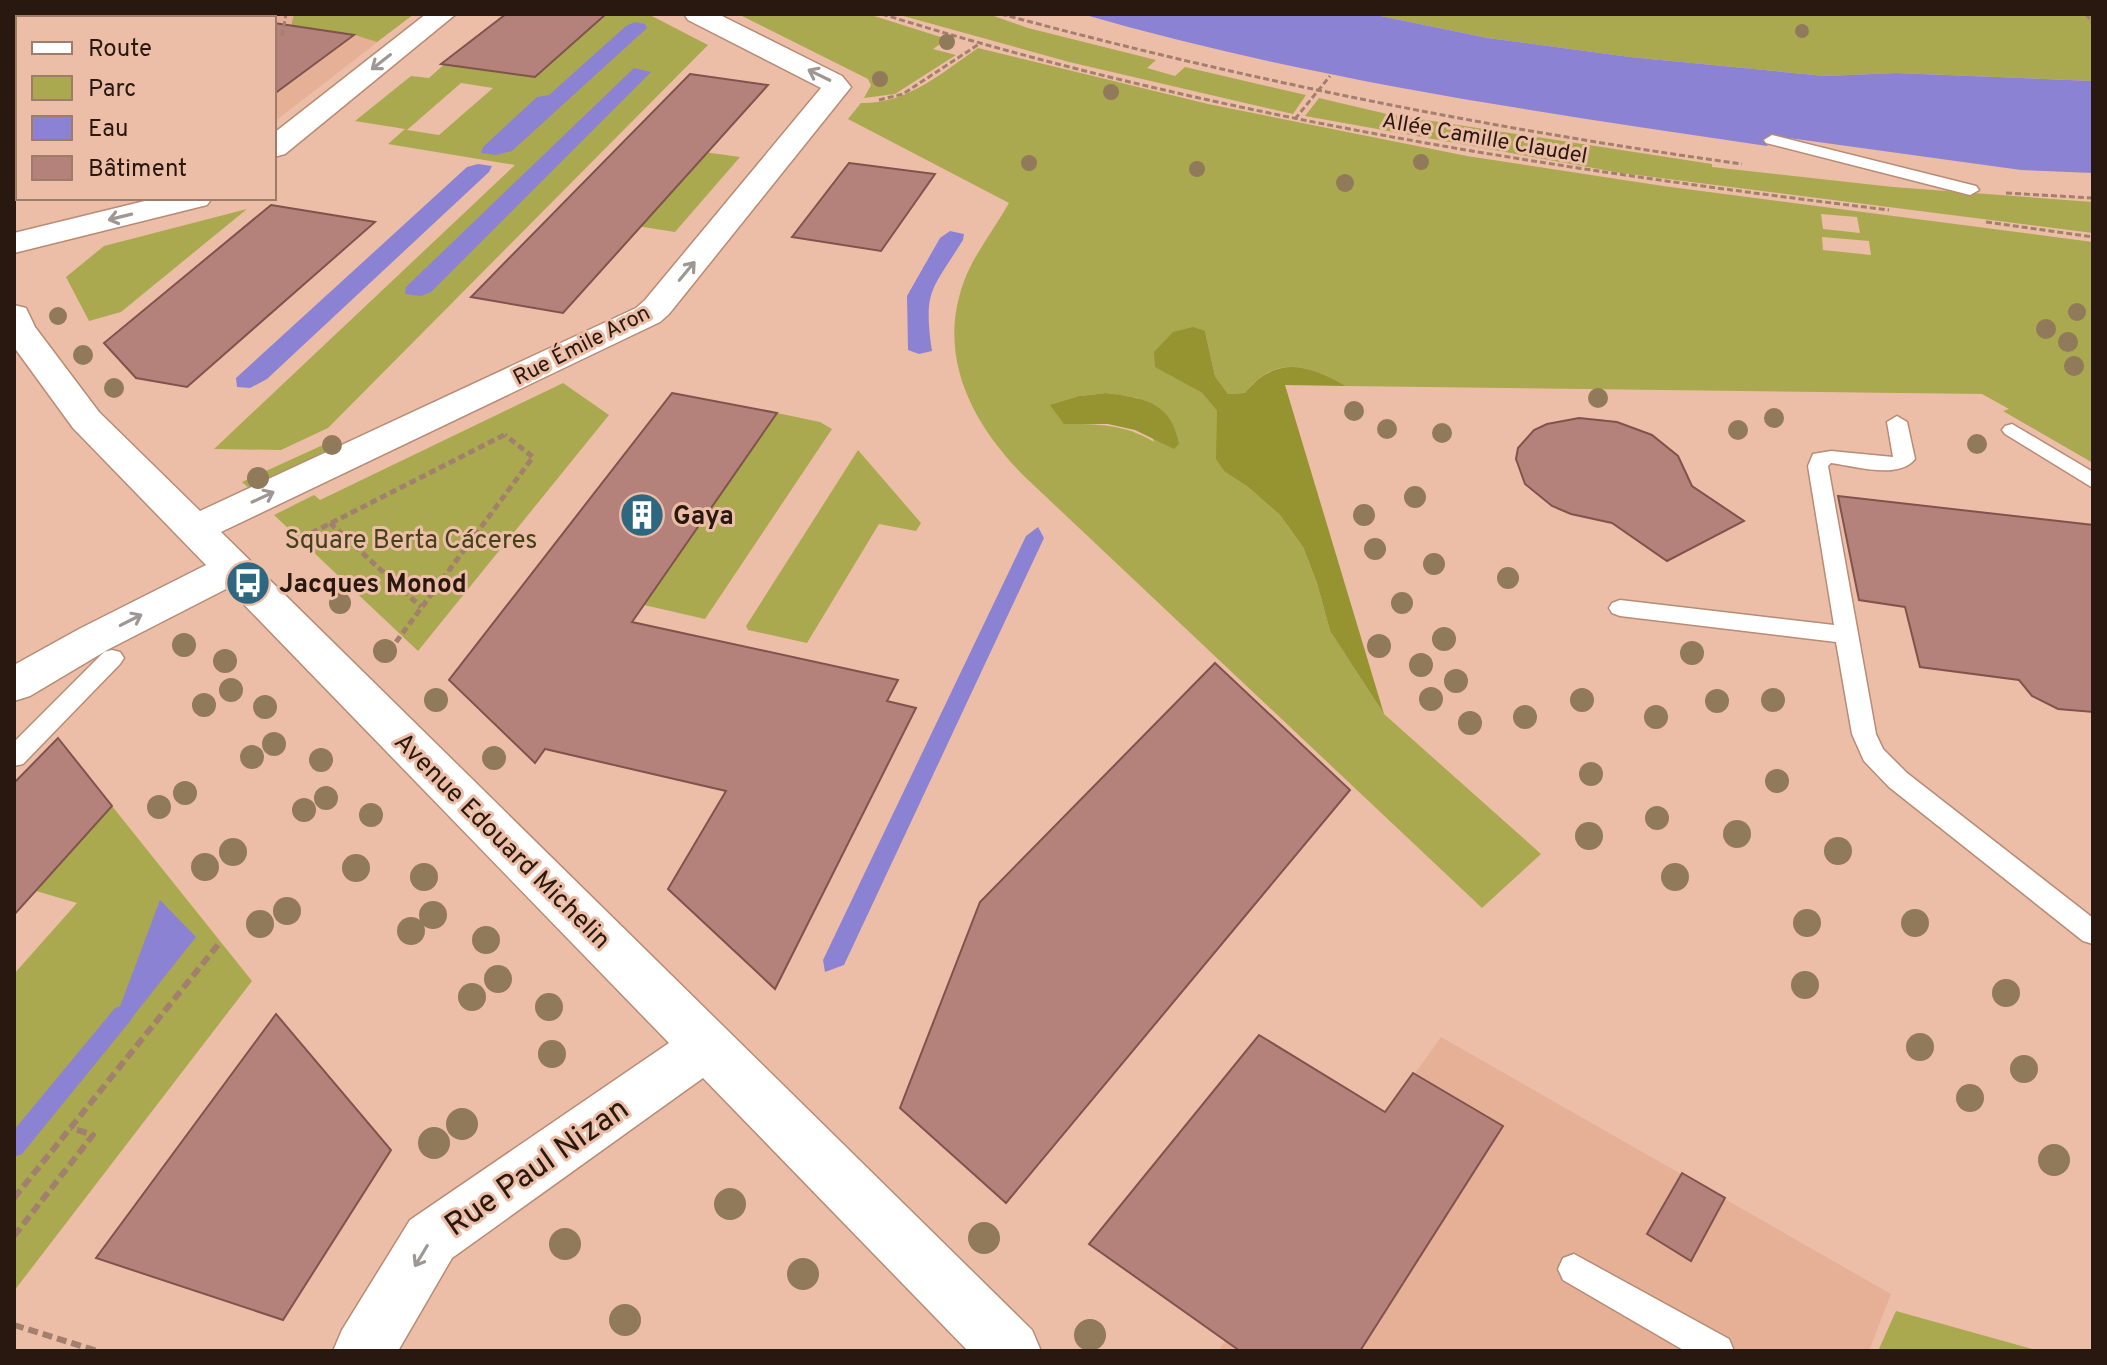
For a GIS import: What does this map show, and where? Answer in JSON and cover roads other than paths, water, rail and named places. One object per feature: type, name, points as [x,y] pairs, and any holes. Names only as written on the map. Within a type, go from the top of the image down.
[{"type":"street","points":[[276,146],[443,14]]},
{"type":"street","name":"Rue Émile Aron","points":[[193,530],[648,315],[657,307],[837,87],[697,14]]},
{"type":"street","points":[[14,52],[14,67]]},
{"type":"street","points":[[14,243],[188,200]]},
{"type":"street","name":"Avenue Edouard Michelin","points":[[14,315],[18,328],[86,420],[1010,1351]]},
{"type":"street","points":[[14,685],[94,639],[232,569]]},
{"type":"street","name":"Rue Paul Nizan","points":[[364,1351],[431,1239],[708,1045]]},
{"type":"lane","points":[[1772,140],[1970,190]]},
{"type":"lane","points":[[1897,422],[1905,459],[1896,464],[1831,457],[1820,459],[1818,466],[1864,734],[1873,754],[1898,780],[2093,933]]},
{"type":"lane","points":[[2012,430],[2093,481]]},
{"type":"lane","points":[[1620,608],[1847,635]]},
{"type":"lane","points":[[14,757],[112,658]]},
{"type":"lane","points":[[1574,1269],[1717,1351]]},
{"type":"water","points":[[1082,14],[1371,14],[1488,38],[1630,57],[1825,76],[1896,73],[2093,81],[2093,173],[2021,170],[1775,136],[1767,146],[1594,120],[1337,75],[1166,37]]},
{"type":"water","points":[[635,22],[645,24],[647,28],[512,151],[496,155],[481,153],[483,147],[537,97],[549,95],[626,26]]},
{"type":"water","points":[[634,68],[651,72],[431,292],[421,296],[405,294],[406,287]]},
{"type":"water","points":[[478,164],[492,166],[267,379],[250,388],[237,387],[236,378],[467,167]]},
{"type":"water","points":[[950,231],[964,234],[963,240],[932,291],[929,331],[932,351],[919,354],[908,350],[907,296],[940,238]]},
{"type":"water","points":[[1038,527],[1044,538],[844,965],[825,972],[823,960],[1026,536]]},
{"type":"water","points":[[160,900],[196,937],[131,1019],[119,1009]]},
{"type":"waterway","points":[[14,1147],[123,1014]]},
{"type":"place","name":"Gaya","points":[[642,515]]},
{"type":"place","name":"Jacques Monod","points":[[248,583]]},
{"type":"park label","name":"Square Berta Cáceres","points":[[411,539]]}]
